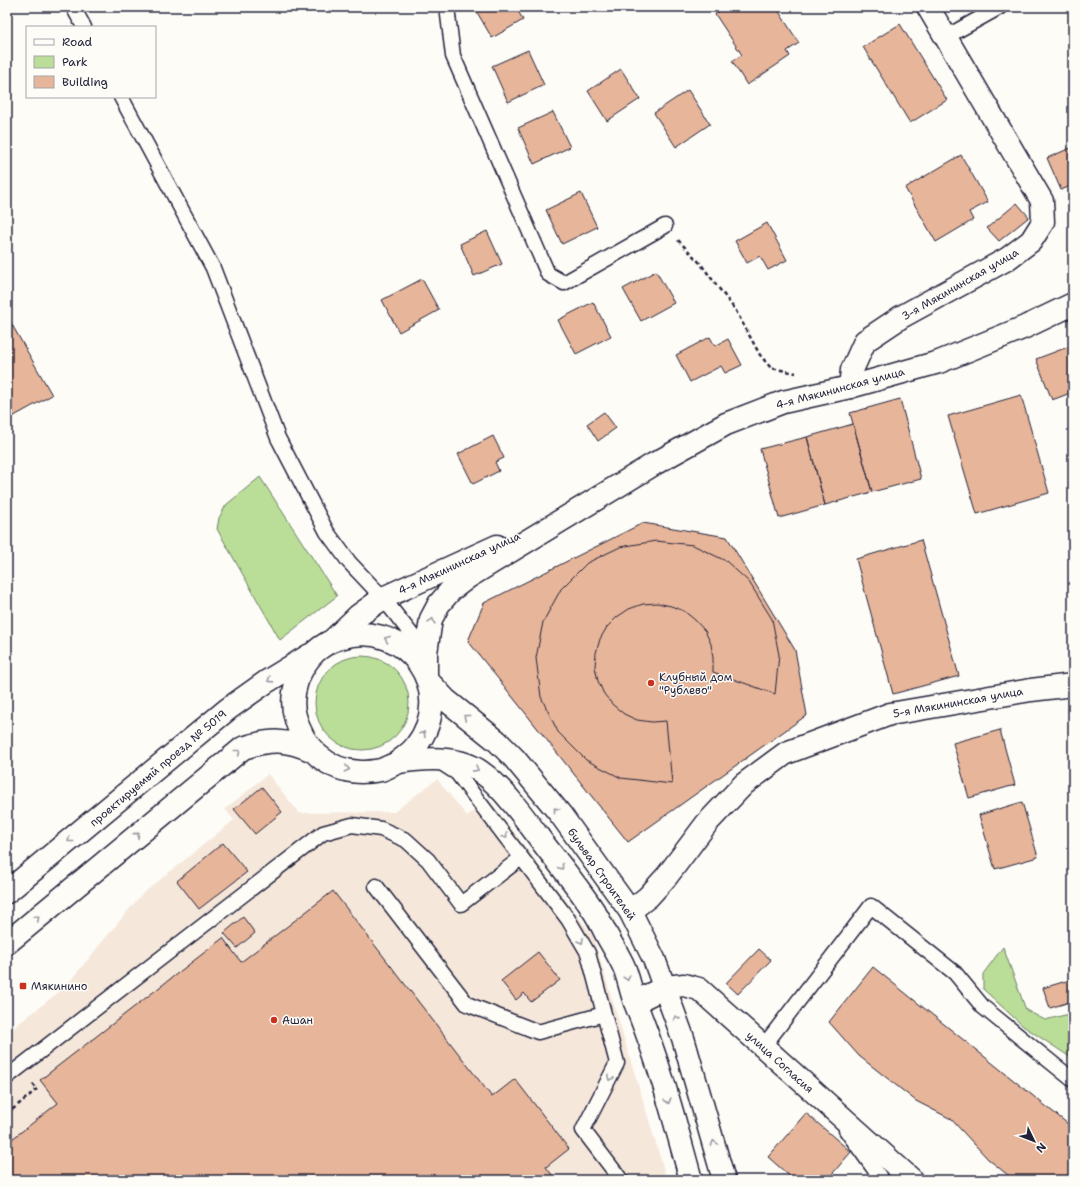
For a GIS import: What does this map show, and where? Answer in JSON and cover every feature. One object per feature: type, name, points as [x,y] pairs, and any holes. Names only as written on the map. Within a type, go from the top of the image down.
[{"type":"street","name":"3-я Мякининская улица","points":[[850,387],[852,370],[865,342],[902,317],[1006,259],[1031,241],[1043,222],[1042,201],[928,7]]},
{"type":"street","name":"4-я Мякининская улица","points":[[427,670],[431,618],[439,604],[451,590],[468,577],[654,464],[726,424],[783,402],[850,387],[939,362],[1025,327],[1073,304]]},
{"type":"street","name":"4-я Мякининская улица","points":[[333,640],[358,616],[383,598],[594,501]]},
{"type":"street","name":"бульвар Строителей","points":[[691,1180],[654,1052],[635,1002],[624,967],[593,911],[505,794],[482,772],[468,764],[434,758],[397,763],[380,770],[362,772],[344,770],[327,762],[313,751],[300,733],[294,712],[294,690],[302,670],[315,652],[333,640],[356,634],[368,634],[386,638],[402,646],[427,670],[446,700],[497,741],[514,758],[561,815],[630,911],[654,959],[683,1038],[724,1180]]},
{"type":"street","name":"проектируемый проезд № 5019","points":[[7,892],[228,709],[266,682],[315,652]]},
{"type":"street","name":"бульвар Строителей","points":[[397,763],[415,748],[427,728],[432,705],[427,670]]},
{"type":"street","name":"5-я Мякининская улица","points":[[630,911],[648,897],[667,876],[707,823],[744,784],[786,753],[890,714],[1031,690],[1073,685]]},
{"type":"street","points":[[7,943],[243,748],[261,742],[282,741],[300,745],[313,751]]},
{"type":"street","name":"улица Согласия","points":[[635,1002],[665,988],[684,985],[698,989],[912,1180]]},
{"type":"lane","points":[[73,7],[83,26]]},
{"type":"lane","points":[[448,7],[453,56],[548,274],[564,283],[665,226]]},
{"type":"lane","points":[[946,38],[1000,7]]},
{"type":"lane","points":[[122,98],[213,268],[278,438],[327,532],[350,562],[383,598],[427,670]]},
{"type":"lane","points":[[434,758],[457,774],[568,919],[588,953],[617,1063],[583,1130],[621,1180]]},
{"type":"lane","points":[[7,1077],[323,833],[352,825],[381,829],[406,840],[428,860],[461,904],[522,858]]},
{"type":"lane","points":[[376,886],[467,1004],[538,1032],[604,1014]]},
{"type":"lane","points":[[763,1047],[871,906],[955,973],[983,1007],[1073,1080]]},
{"type":"lane","points":[[827,1104],[882,1180]]},
{"type":"path","points":[[665,226],[700,263],[736,312],[760,355],[771,368],[798,374]]},
{"type":"shaded area","points":[[268,774],[299,813],[394,812],[437,779],[467,816],[489,799],[593,936],[667,1180],[7,1180],[7,1033],[65,987],[141,895],[234,820],[225,809]]},
{"type":"green space","points":[[260,477],[337,596],[280,640],[217,529],[219,518],[226,505]]},
{"type":"green space","points":[[362,656],[380,660],[395,670],[405,685],[409,703],[405,721],[395,736],[380,746],[362,750],[344,746],[329,736],[319,721],[315,703],[319,685],[329,670],[344,660]]},
{"type":"green space","points":[[1003,947],[1026,1010],[1045,1020],[1073,1013],[1073,1059],[1023,1026],[983,989],[983,974]]},
{"type":"building","points":[[474,7],[516,7],[523,20],[492,38]]},
{"type":"building","points":[[725,7],[776,7],[799,43],[787,51],[790,56],[747,85],[732,61],[742,55],[715,14]]},
{"type":"building","points":[[900,24],[947,100],[910,123],[863,47]]},
{"type":"building","points":[[528,50],[544,85],[508,102],[492,66]]},
{"type":"building","points":[[621,69],[640,99],[607,121],[588,91]]},
{"type":"building","points":[[688,90],[710,124],[676,147],[654,113]]},
{"type":"building","points":[[553,112],[570,147],[534,164],[518,128]]},
{"type":"building","points":[[1073,147],[1073,185],[1061,190],[1047,158]]},
{"type":"building","points":[[961,155],[988,202],[969,212],[973,220],[936,242],[905,188]]},
{"type":"building","points":[[581,193],[597,227],[562,244],[546,210]]},
{"type":"building","points":[[1017,203],[1029,217],[999,241],[987,228]]},
{"type":"building","points":[[767,223],[787,260],[768,270],[760,256],[747,263],[735,241]]},
{"type":"building","points":[[487,231],[502,264],[474,276],[460,244]]},
{"type":"building","points":[[656,271],[674,303],[641,321],[623,289]]},
{"type":"building","points":[[422,279],[439,310],[399,332],[382,300]]},
{"type":"building","points":[[593,302],[611,336],[576,354],[558,320]]},
{"type":"building","points":[[7,316],[52,395],[7,420]]},
{"type":"building","points":[[710,337],[715,346],[728,339],[742,365],[725,373],[721,366],[690,382],[676,355]]},
{"type":"building","points":[[1073,345],[1073,392],[1052,400],[1036,359]]},
{"type":"building","points":[[1021,395],[1049,493],[977,514],[948,416]]},
{"type":"building","points":[[900,399],[921,479],[872,492],[850,413]]},
{"type":"building","points":[[604,412],[616,428],[598,441],[587,424]]},
{"type":"building","points":[[853,424],[872,492],[825,505],[807,437]]},
{"type":"building","points":[[493,436],[504,458],[495,462],[499,471],[473,484],[458,454]]},
{"type":"building","points":[[807,437],[825,505],[779,518],[760,449]]},
{"type":"building","name":"Клубный дом \"Рублево\"","points":[[643,523],[727,537],[795,650],[807,715],[628,842],[468,641],[484,603]]},
{"type":"building","points":[[921,540],[959,676],[893,694],[856,559]]},
{"type":"building","points":[[656,541],[693,545],[726,561],[749,582],[772,619],[779,655],[775,694],[713,672],[711,644],[705,631],[684,611],[657,603],[643,604],[629,609],[617,617],[607,627],[600,639],[596,653],[595,667],[598,681],[604,694],[613,705],[624,714],[637,720],[652,722],[666,721],[672,784],[621,778],[586,760],[558,732],[541,697],[536,658],[543,622],[561,589],[587,563],[620,547]]},
{"type":"building","points":[[1000,730],[1015,785],[969,798],[953,743]]},
{"type":"building","points":[[262,787],[282,812],[255,834],[234,809]]},
{"type":"building","points":[[1022,802],[1038,857],[995,869],[979,815]]},
{"type":"building","points":[[223,843],[247,872],[199,909],[177,881]]},
{"type":"building","name":"Ашан","points":[[333,891],[492,1097],[515,1079],[569,1149],[546,1167],[556,1180],[7,1180],[7,1143],[58,1103],[40,1080],[223,938],[241,962]]},
{"type":"building","points":[[243,917],[255,933],[237,948],[224,933]]},
{"type":"building","points":[[759,949],[771,960],[738,994],[726,983]]},
{"type":"building","points":[[538,952],[560,980],[531,1002],[524,993],[516,1000],[501,981]]},
{"type":"building","points":[[873,967],[1073,1128],[1073,1180],[1014,1180],[988,1159],[951,1119],[916,1101],[859,1056],[829,1022]]},
{"type":"building","points":[[1073,979],[1073,1001],[1050,1008],[1043,988]]},
{"type":"building","points":[[806,1113],[851,1152],[827,1180],[794,1180],[768,1157]]},
{"type":"place","name":"Клубный дом \"Рублево\"","points":[[651,683]]},
{"type":"place","name":"Мякинино","points":[[23,986]]},
{"type":"place","name":"Ашан","points":[[274,1020]]}]
